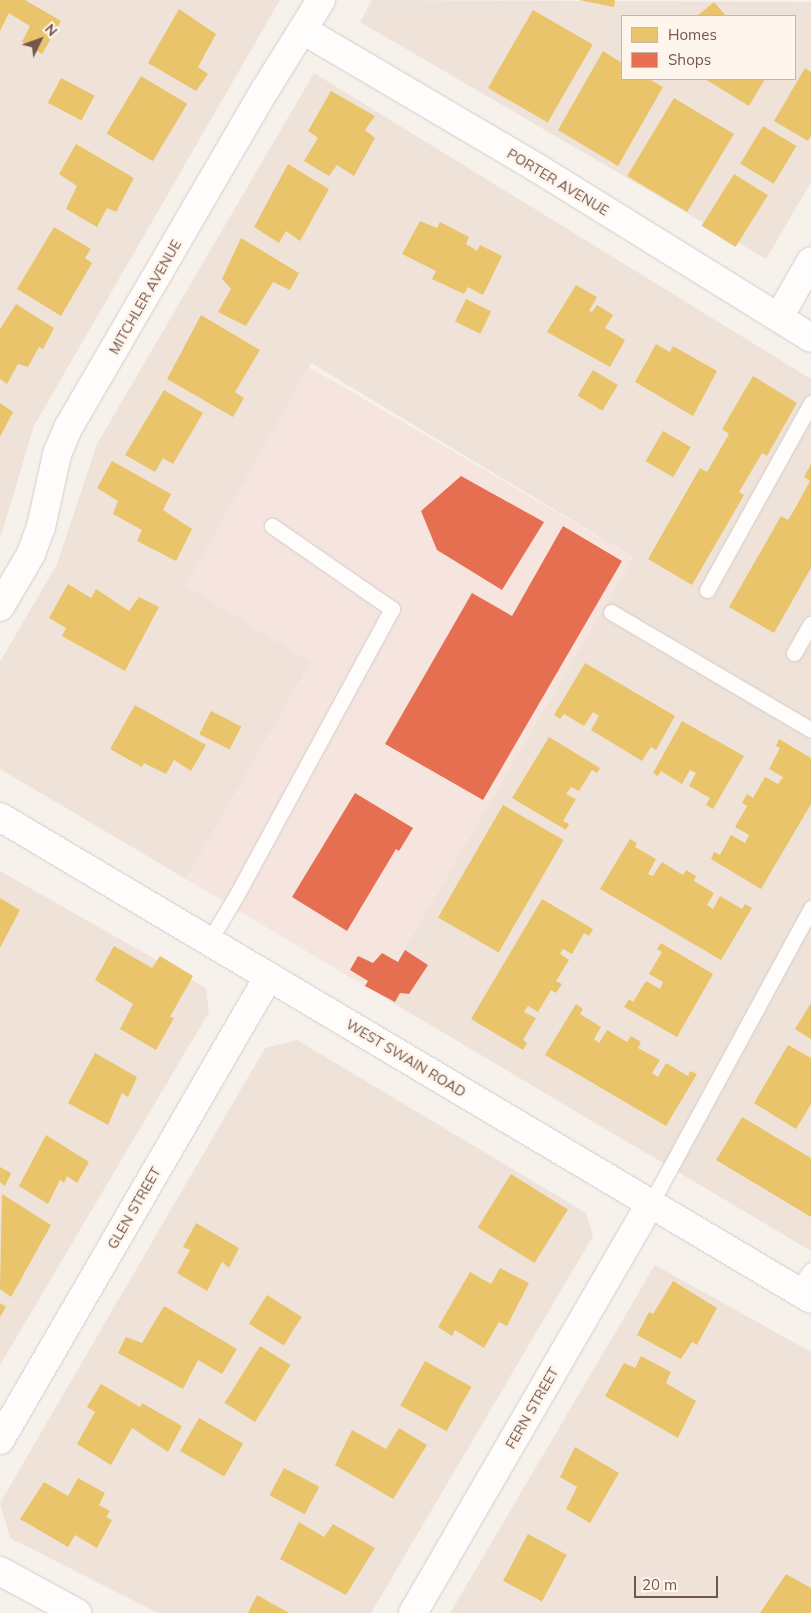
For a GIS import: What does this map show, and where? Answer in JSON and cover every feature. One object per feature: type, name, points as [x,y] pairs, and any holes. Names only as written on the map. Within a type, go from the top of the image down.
[{"type":"street","name":"MITCHLER AVENUE","points":[[0,607],[30,554],[41,527],[57,454],[68,428],[265,90],[321,0]]},
{"type":"street","name":"PORTER AVENUE","points":[[303,30],[534,166],[811,338]]},
{"type":"street","points":[[779,317],[811,261]]},
{"type":"street","name":"WEST SWAIN ROAD","points":[[0,817],[651,1203],[806,1286]]},
{"type":"street","name":"GLEN STREET","points":[[0,1440],[269,976]]},
{"type":"street","name":"FERN STREET","points":[[413,1613],[651,1203]]},
{"type":"street","points":[[0,1571],[77,1613]]},
{"type":"lane","points":[[707,590],[811,403]]},
{"type":"lane","points":[[209,941],[236,896],[392,609],[272,526]]},
{"type":"lane","points":[[610,612],[811,730]]},
{"type":"lane","points":[[794,653],[811,623]]},
{"type":"lane","points":[[651,1203],[811,908]]},
{"type":"shaded area","points":[[0,0],[280,0],[34,426],[0,539]]},
{"type":"shaded area","points":[[372,0],[811,2],[811,182],[766,259],[360,22]]},
{"type":"shaded area","points":[[314,73],[811,379],[811,1251],[378,994],[633,557],[311,363],[223,520],[311,662],[186,879],[0,769],[0,662],[57,564],[97,444]]},
{"type":"shaded area","points":[[309,367],[633,557],[378,994],[186,879],[311,662],[185,586]]},
{"type":"shaded area","points":[[0,871],[206,988],[209,1012],[0,1365]]},
{"type":"shaded area","points":[[297,1040],[586,1213],[593,1236],[371,1613],[158,1613],[10,1538],[0,1503],[265,1048]]},
{"type":"shaded area","points":[[655,1265],[811,1352],[811,1613],[450,1613]]},
{"type":"building: Homes","points":[[0,0],[25,0],[61,21],[42,54],[22,42],[30,26],[9,13],[0,31]]},
{"type":"building: Homes","points":[[579,0],[615,0],[614,7]]},
{"type":"building: Homes","points":[[714,2],[725,15],[698,15]]},
{"type":"building: Homes","points":[[179,9],[216,34],[198,67],[208,74],[196,91],[148,63]]},
{"type":"building: Homes","points":[[533,10],[593,44],[548,122],[488,88]]},
{"type":"building: Homes","points":[[603,51],[621,62],[621,80],[651,80],[663,87],[618,166],[558,130]]},
{"type":"building: Homes","points":[[805,68],[811,72],[811,136],[808,141],[774,121]]},
{"type":"building: Homes","points":[[141,76],[187,104],[153,161],[106,133]]},
{"type":"building: Homes","points":[[61,78],[95,96],[81,121],[48,103]]},
{"type":"building: Homes","points":[[707,80],[764,80],[749,106]]},
{"type":"building: Homes","points":[[331,91],[375,116],[365,130],[375,138],[354,176],[337,165],[329,176],[304,161],[318,138],[308,131]]},
{"type":"building: Homes","points":[[674,98],[734,134],[687,212],[627,176]]},
{"type":"building: Homes","points":[[763,126],[796,146],[774,184],[740,164]]},
{"type":"building: Homes","points":[[76,144],[134,178],[116,212],[107,208],[97,227],[66,209],[77,186],[59,174]]},
{"type":"building: Homes","points":[[288,164],[329,189],[300,241],[286,231],[279,243],[254,227]]},
{"type":"building: Homes","points":[[734,174],[768,195],[736,247],[702,226]]},
{"type":"building: Homes","points":[[420,221],[437,228],[440,222],[469,237],[466,244],[477,251],[480,245],[502,256],[483,295],[468,287],[464,294],[432,279],[436,271],[402,254]]},
{"type":"building: Homes","points":[[54,227],[91,249],[85,258],[92,263],[61,316],[17,289]]},
{"type":"building: Homes","points":[[241,238],[299,273],[290,290],[273,282],[246,326],[218,312],[231,289],[222,279]]},
{"type":"building: Homes","points":[[576,285],[597,297],[589,311],[592,312],[597,305],[613,315],[605,328],[625,340],[610,367],[547,332]]},
{"type":"building: Homes","points":[[466,299],[491,311],[480,334],[455,321]]},
{"type":"building: Homes","points":[[16,304],[54,328],[43,349],[39,347],[28,367],[18,364],[7,384],[0,379],[0,329]]},
{"type":"building: Homes","points":[[201,315],[260,350],[235,392],[244,398],[233,417],[167,379]]},
{"type":"building: Homes","points":[[656,344],[670,352],[673,346],[717,371],[693,416],[635,382]]},
{"type":"building: Homes","points":[[593,370],[618,385],[602,411],[578,396]]},
{"type":"building: Homes","points":[[753,376],[797,403],[767,456],[762,453],[739,492],[744,495],[692,585],[648,559],[700,468],[707,472],[729,434],[722,429]]},
{"type":"building: Homes","points":[[164,390],[203,413],[173,464],[163,458],[155,472],[125,455]]},
{"type":"building: Homes","points":[[0,403],[13,412],[0,437]]},
{"type":"building: Homes","points":[[663,431],[691,447],[673,477],[646,461]]},
{"type":"building: Homes","points":[[112,461],[171,494],[163,510],[192,529],[176,561],[137,541],[142,530],[113,514],[118,501],[97,488]]},
{"type":"building: Homes","points":[[811,464],[811,568],[774,633],[729,607],[781,516],[788,520],[793,512],[810,481],[804,477]]},
{"type":"building: Homes","points":[[68,584],[91,598],[96,589],[129,611],[139,597],[159,607],[125,671],[62,636],[66,628],[49,618]]},
{"type":"building: Homes","points":[[585,663],[675,716],[656,750],[651,747],[642,761],[591,730],[599,716],[593,712],[584,726],[564,714],[560,719],[554,715]]},
{"type":"building: Homes","points":[[135,705],[206,745],[191,771],[174,760],[166,774],[144,763],[142,767],[110,749]]},
{"type":"building: Homes","points":[[211,711],[241,726],[229,750],[199,734]]},
{"type":"building: Homes","points":[[682,721],[744,756],[713,809],[706,805],[710,798],[689,786],[696,773],[690,770],[682,784],[661,771],[658,776],[653,773]]},
{"type":"building: Homes","points":[[549,737],[600,768],[597,773],[592,770],[579,791],[571,787],[566,794],[576,799],[563,821],[569,824],[566,830],[512,798]]},
{"type":"building: Homes","points":[[779,739],[811,758],[811,804],[761,889],[711,859],[714,852],[720,855],[731,835],[745,843],[749,835],[735,827],[747,806],[742,803],[747,794],[753,798],[765,777],[778,784],[783,777],[769,769],[780,748],[776,746]]},
{"type":"building: Homes","points":[[503,805],[564,840],[499,953],[438,918]]},
{"type":"building: Homes","points":[[630,839],[637,843],[635,847],[656,859],[648,874],[653,876],[662,862],[683,875],[686,870],[696,876],[694,881],[714,893],[707,905],[713,909],[720,896],[742,909],[745,904],[752,908],[721,960],[600,889]]},
{"type":"building: Homes","points":[[0,898],[20,910],[0,948]]},
{"type":"building: Homes","points":[[542,899],[593,929],[589,936],[584,933],[572,954],[563,949],[560,954],[569,960],[556,981],[562,984],[556,993],[551,990],[538,1012],[528,1006],[524,1012],[536,1018],[523,1040],[527,1043],[523,1050],[471,1019]]},
{"type":"building: Homes","points":[[661,943],[713,974],[677,1037],[624,1007],[629,999],[633,1002],[646,981],[660,989],[663,982],[649,974],[662,952],[657,949]]},
{"type":"building: Homes","points":[[114,946],[152,968],[160,956],[193,976],[170,1017],[174,1018],[156,1050],[120,1029],[133,1004],[95,980]]},
{"type":"building: Homes","points":[[811,1003],[811,1039],[795,1029]]},
{"type":"building: Homes","points":[[576,1004],[583,1009],[580,1014],[601,1027],[594,1039],[599,1043],[607,1030],[627,1042],[631,1036],[641,1042],[638,1048],[660,1060],[652,1073],[658,1077],[666,1063],[688,1076],[690,1071],[697,1074],[666,1126],[545,1055]]},
{"type":"building: Homes","points":[[788,1045],[811,1058],[811,1104],[796,1129],[754,1103]]},
{"type":"building: Homes","points":[[95,1053],[137,1077],[128,1097],[122,1093],[108,1125],[68,1103]]},
{"type":"building: Homes","points":[[742,1117],[811,1158],[811,1217],[716,1160]]},
{"type":"building: Homes","points":[[46,1135],[89,1162],[77,1183],[67,1176],[64,1183],[60,1180],[48,1204],[19,1186]]},
{"type":"building: Homes","points":[[0,1167],[11,1173],[5,1186],[0,1182]]},
{"type":"building: Homes","points":[[511,1174],[568,1210],[534,1263],[478,1227]]},
{"type":"building: Homes","points":[[2,1194],[51,1225],[11,1297],[0,1289]]},
{"type":"building: Homes","points":[[196,1223],[239,1248],[229,1268],[222,1262],[207,1291],[177,1273],[190,1250],[183,1247]]},
{"type":"building: Homes","points":[[500,1268],[529,1283],[507,1326],[499,1322],[484,1348],[455,1330],[452,1336],[438,1327],[470,1272],[491,1284]]},
{"type":"building: Homes","points":[[673,1281],[717,1308],[697,1345],[692,1342],[681,1359],[637,1335],[649,1312],[653,1314]]},
{"type":"building: Homes","points":[[267,1295],[302,1317],[284,1346],[249,1324]]},
{"type":"building: Homes","points":[[0,1303],[6,1307],[0,1317]]},
{"type":"building: Homes","points":[[164,1306],[237,1349],[222,1374],[198,1360],[183,1389],[118,1353],[126,1337],[142,1343]]},
{"type":"building: Homes","points":[[260,1346],[291,1365],[255,1422],[224,1403]]},
{"type":"building: Homes","points":[[641,1356],[671,1372],[666,1383],[696,1401],[678,1438],[605,1396],[624,1363],[635,1368]]},
{"type":"building: Homes","points":[[425,1361],[471,1387],[447,1431],[400,1406]]},
{"type":"building: Homes","points":[[101,1384],[140,1407],[142,1403],[182,1426],[168,1452],[132,1428],[111,1465],[77,1444],[95,1412],[87,1407]]},
{"type":"building: Homes","points":[[199,1418],[243,1444],[224,1476],[180,1451]]},
{"type":"building: Homes","points":[[399,1428],[427,1445],[393,1499],[335,1465],[352,1430],[386,1449]]},
{"type":"building: Homes","points":[[575,1447],[619,1473],[590,1523],[566,1509],[577,1487],[560,1477]]},
{"type":"building: Homes","points":[[284,1468],[319,1487],[305,1514],[269,1495]]},
{"type":"building: Homes","points":[[78,1478],[105,1493],[99,1505],[110,1511],[106,1517],[112,1520],[97,1548],[75,1535],[68,1547],[20,1519],[44,1482],[68,1496]]},
{"type":"building: Homes","points":[[299,1522],[324,1537],[333,1524],[375,1548],[346,1595],[280,1559]]},
{"type":"building: Homes","points":[[528,1534],[567,1555],[542,1601],[503,1581]]},
{"type":"building: Homes","points":[[786,1574],[811,1588],[811,1613],[760,1613]]},
{"type":"building: Homes","points":[[257,1595],[289,1613],[248,1613]]},
{"type":"building: Shops","points":[[461,476],[544,522],[502,590],[437,550],[421,511]]},
{"type":"building: Shops","points":[[563,526],[622,561],[483,800],[385,744],[472,593],[512,616]]},
{"type":"building: Shops","points":[[355,793],[413,828],[399,851],[396,849],[347,931],[292,897]]},
{"type":"building: Shops","points":[[405,950],[428,965],[409,994],[400,993],[395,1002],[365,986],[368,981],[350,970],[358,956],[373,963],[382,953],[398,962]]}]
